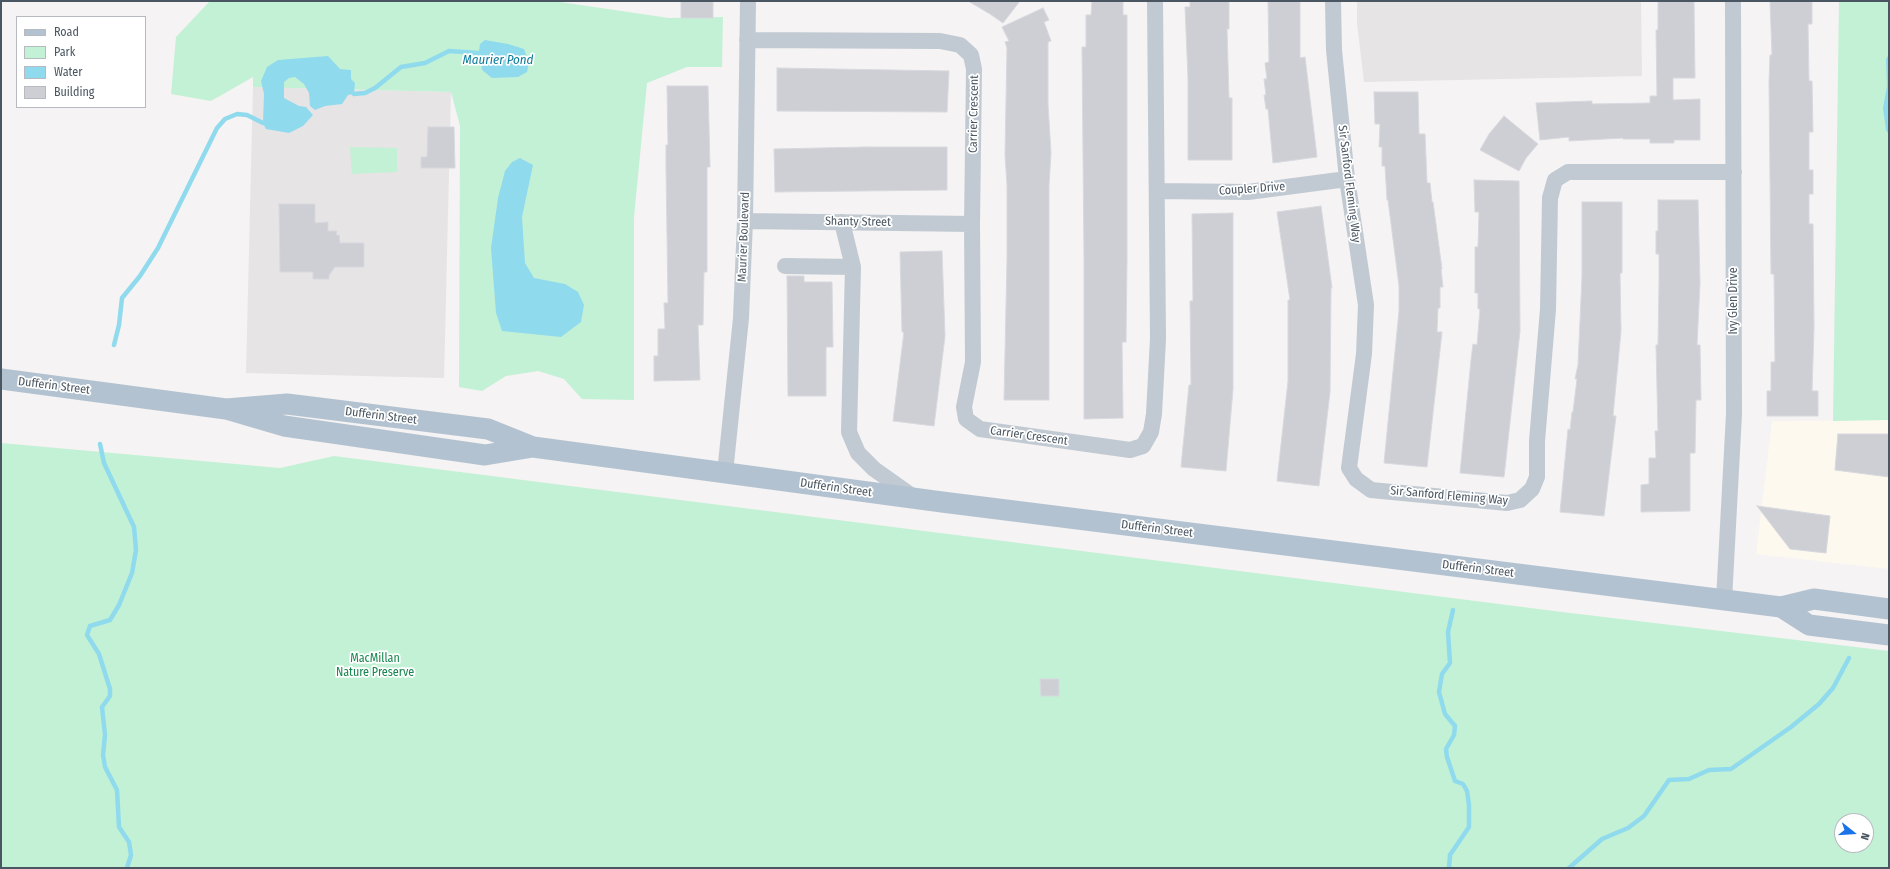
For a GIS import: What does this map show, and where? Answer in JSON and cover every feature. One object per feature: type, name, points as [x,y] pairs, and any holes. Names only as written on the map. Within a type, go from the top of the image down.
[{"type":"main road","name":"Dufferin Street","points":[[1,379],[226,409],[284,426],[485,455],[533,447],[916,498],[1724,600],[1781,608],[1810,625],[1889,635]]},
{"type":"main road","name":"Dufferin Street","points":[[1781,608],[1814,599],[1889,609]]},
{"type":"street","name":"Maurier Boulevard","points":[[725,473],[741,318],[745,221],[748,1]]},
{"type":"street","name":"Carrier Crescent","points":[[747,40],[940,41],[960,45],[971,55],[974,69],[972,224],[973,362],[964,407],[966,419],[980,429],[1130,450],[1143,446],[1151,432],[1154,414],[1158,339],[1155,1]]},
{"type":"street","name":"Sir Sanford Fleming Way","points":[[1333,1],[1334,50],[1347,180],[1366,305],[1364,354],[1349,468],[1356,479],[1371,490],[1507,503],[1520,500],[1532,489],[1537,477],[1537,440],[1548,309],[1548,222],[1550,198],[1555,180],[1568,172],[1734,172]]},
{"type":"street","name":"Ivy Glen Drive","points":[[1724,600],[1728,502],[1733,447],[1733,1]]},
{"type":"street","name":"Coupler Drive","points":[[1157,192],[1248,192],[1347,180]]},
{"type":"street","name":"Shanty Street","points":[[745,221],[972,224]]},
{"type":"street","points":[[842,222],[853,267],[849,432],[858,453],[874,469],[916,498]]},
{"type":"street","points":[[785,266],[853,267]]},
{"type":"shaded area","points":[[1357,1],[1641,1],[1642,76],[1364,82],[1357,23]]},
{"type":"shaded area","points":[[253,87],[451,92],[444,378],[246,373]]},
{"type":"shaded area","points":[[1889,420],[1889,569],[1756,554],[1772,421]]},
{"type":"green space","points":[[210,1],[553,1],[669,18],[723,17],[722,67],[687,67],[647,83],[634,217],[634,400],[582,399],[564,379],[538,371],[506,376],[482,391],[459,387],[460,126],[451,92],[253,87],[253,77],[211,101],[171,94],[176,37]]},
{"type":"green space","points":[[1839,1],[1889,1],[1889,420],[1833,421]]},
{"type":"green space","points":[[350,147],[397,148],[397,172],[352,174]]},
{"type":"green space","name":"MacMillan Nature Preserve","points":[[1,443],[280,468],[334,456],[1562,612],[1889,651],[1889,868],[1,868]]},
{"type":"water","name":"Maurier Pond","points":[[485,40],[508,44],[524,49],[529,63],[527,72],[518,77],[492,78],[482,70],[479,51],[480,44]]},
{"type":"water","points":[[1889,54],[1889,135],[1886,130],[1883,108],[1887,86],[1886,59]]},
{"type":"water","points":[[328,56],[340,69],[351,70],[351,79],[355,83],[354,94],[348,95],[342,104],[325,106],[315,110],[310,106],[309,93],[304,84],[295,77],[289,78],[284,82],[284,98],[299,106],[306,107],[313,115],[303,126],[289,133],[266,129],[263,123],[264,94],[261,81],[267,67],[278,60]]},
{"type":"water","points":[[520,158],[533,165],[522,217],[525,263],[534,278],[565,284],[578,292],[584,305],[581,322],[561,337],[502,331],[496,313],[491,248],[498,198],[505,171],[512,162]]},
{"type":"building","points":[[681,1],[713,1],[713,18],[681,18]]},
{"type":"building","points":[[968,1],[1020,1],[1003,23]]},
{"type":"building","points":[[1092,1],[1123,1],[1123,15],[1127,15],[1127,259],[1126,342],[1122,342],[1123,418],[1084,419],[1082,47],[1086,47],[1086,15],[1091,15]]},
{"type":"building","points":[[1190,1],[1229,1],[1229,29],[1227,29],[1229,98],[1232,98],[1232,160],[1188,160],[1188,79],[1185,7],[1190,7]]},
{"type":"building","points":[[1268,1],[1300,1],[1300,58],[1305,57],[1317,157],[1273,163],[1268,109],[1266,109],[1264,95],[1266,95],[1264,79],[1267,79],[1265,63],[1269,62]]},
{"type":"building","points":[[1658,1],[1694,1],[1695,78],[1673,78],[1673,100],[1700,99],[1700,140],[1674,140],[1674,143],[1650,143],[1650,139],[1623,138],[1569,141],[1569,137],[1540,140],[1536,103],[1592,101],[1592,104],[1650,103],[1650,96],[1657,96],[1656,30],[1658,30]]},
{"type":"building","points":[[1770,1],[1812,1],[1812,24],[1808,24],[1809,81],[1812,81],[1813,132],[1809,132],[1809,170],[1813,170],[1813,194],[1809,194],[1809,224],[1813,224],[1814,328],[1812,391],[1818,391],[1818,416],[1767,416],[1767,391],[1771,391],[1771,362],[1775,362],[1774,274],[1771,274],[1769,82],[1770,55],[1772,55]]},
{"type":"building","points":[[1043,8],[1049,20],[1044,22],[1051,41],[1048,42],[1048,104],[1051,153],[1049,185],[1049,400],[1004,400],[1007,260],[1007,185],[1005,155],[1007,48],[1005,42],[1009,41],[1002,27]]},
{"type":"building","points":[[777,68],[949,71],[947,112],[777,111]]},
{"type":"building","points":[[667,86],[708,86],[710,167],[707,167],[707,272],[704,272],[703,325],[698,325],[700,380],[654,381],[654,356],[658,356],[658,329],[665,329],[664,303],[668,303],[666,167],[666,145],[668,145]]},
{"type":"building","points":[[1374,92],[1418,92],[1419,134],[1425,134],[1427,183],[1430,183],[1433,202],[1443,287],[1440,287],[1440,308],[1438,308],[1437,332],[1442,332],[1427,467],[1384,463],[1399,311],[1399,286],[1387,200],[1385,166],[1382,166],[1382,147],[1379,147],[1380,124],[1375,124]]},
{"type":"building","points":[[1504,116],[1538,144],[1526,158],[1519,171],[1480,150],[1489,134]]},
{"type":"building","points":[[428,127],[454,127],[455,168],[421,168],[421,157],[427,157]]},
{"type":"building","points":[[947,147],[947,190],[775,192],[774,149]]},
{"type":"building","points":[[1474,180],[1519,181],[1520,331],[1504,477],[1460,473],[1471,360],[1473,344],[1477,345],[1480,309],[1478,309],[1478,293],[1475,293],[1475,247],[1478,247],[1479,212],[1475,212]]},
{"type":"building","points":[[1658,200],[1698,200],[1700,283],[1697,345],[1700,345],[1701,400],[1696,400],[1695,453],[1690,453],[1690,511],[1641,512],[1641,485],[1649,484],[1649,458],[1656,458],[1655,431],[1658,431],[1656,345],[1658,345],[1659,254],[1656,254],[1656,231],[1658,231]]},
{"type":"building","points":[[1582,202],[1622,202],[1622,273],[1620,273],[1621,331],[1613,416],[1616,416],[1604,516],[1560,512],[1568,429],[1570,430],[1573,412],[1577,379],[1575,379],[1578,365],[1582,277]]},
{"type":"building","points":[[279,204],[315,204],[315,223],[328,222],[328,231],[337,231],[336,235],[339,235],[340,243],[364,243],[364,267],[335,267],[329,275],[329,279],[313,279],[313,272],[280,272]]},
{"type":"building","points":[[1321,206],[1332,288],[1330,392],[1319,486],[1277,481],[1288,381],[1288,300],[1290,300],[1277,212]]},
{"type":"building","points":[[1233,213],[1233,389],[1226,471],[1181,467],[1189,385],[1191,385],[1190,301],[1193,301],[1192,214]]},
{"type":"building","points":[[942,251],[945,336],[934,426],[893,421],[904,332],[902,332],[900,252]]},
{"type":"building","points":[[787,276],[804,276],[804,282],[832,282],[833,347],[826,347],[826,396],[788,396]]},
{"type":"building","points":[[1838,434],[1889,434],[1889,477],[1835,470]]},
{"type":"building","points":[[1757,506],[1830,516],[1826,553],[1790,549]]},
{"type":"building","points":[[1040,679],[1059,679],[1059,696],[1041,696]]},
{"type":"waterway","points":[[354,94],[365,93],[375,88],[401,67],[425,63],[449,51],[479,53]]},
{"type":"waterway","points":[[114,345],[119,325],[122,298],[140,276],[158,248],[217,128],[225,119],[237,114],[247,115],[263,123]]},
{"type":"waterway","points":[[100,444],[104,463],[134,527],[136,550],[132,573],[119,605],[110,620],[90,626],[87,635],[99,654],[110,689],[110,696],[102,707],[105,735],[103,755],[105,767],[117,790],[119,827],[129,842],[131,855],[127,868]]},
{"type":"waterway","points":[[1449,868],[1450,855],[1469,827],[1469,805],[1467,791],[1463,784],[1455,781],[1447,757],[1446,749],[1454,735],[1455,726],[1445,714],[1439,692],[1442,674],[1450,663],[1448,632],[1453,610]]},
{"type":"waterway","points":[[1569,868],[1602,839],[1628,828],[1644,816],[1669,780],[1689,779],[1709,770],[1731,769],[1791,727],[1819,704],[1833,688],[1849,658]]}]
